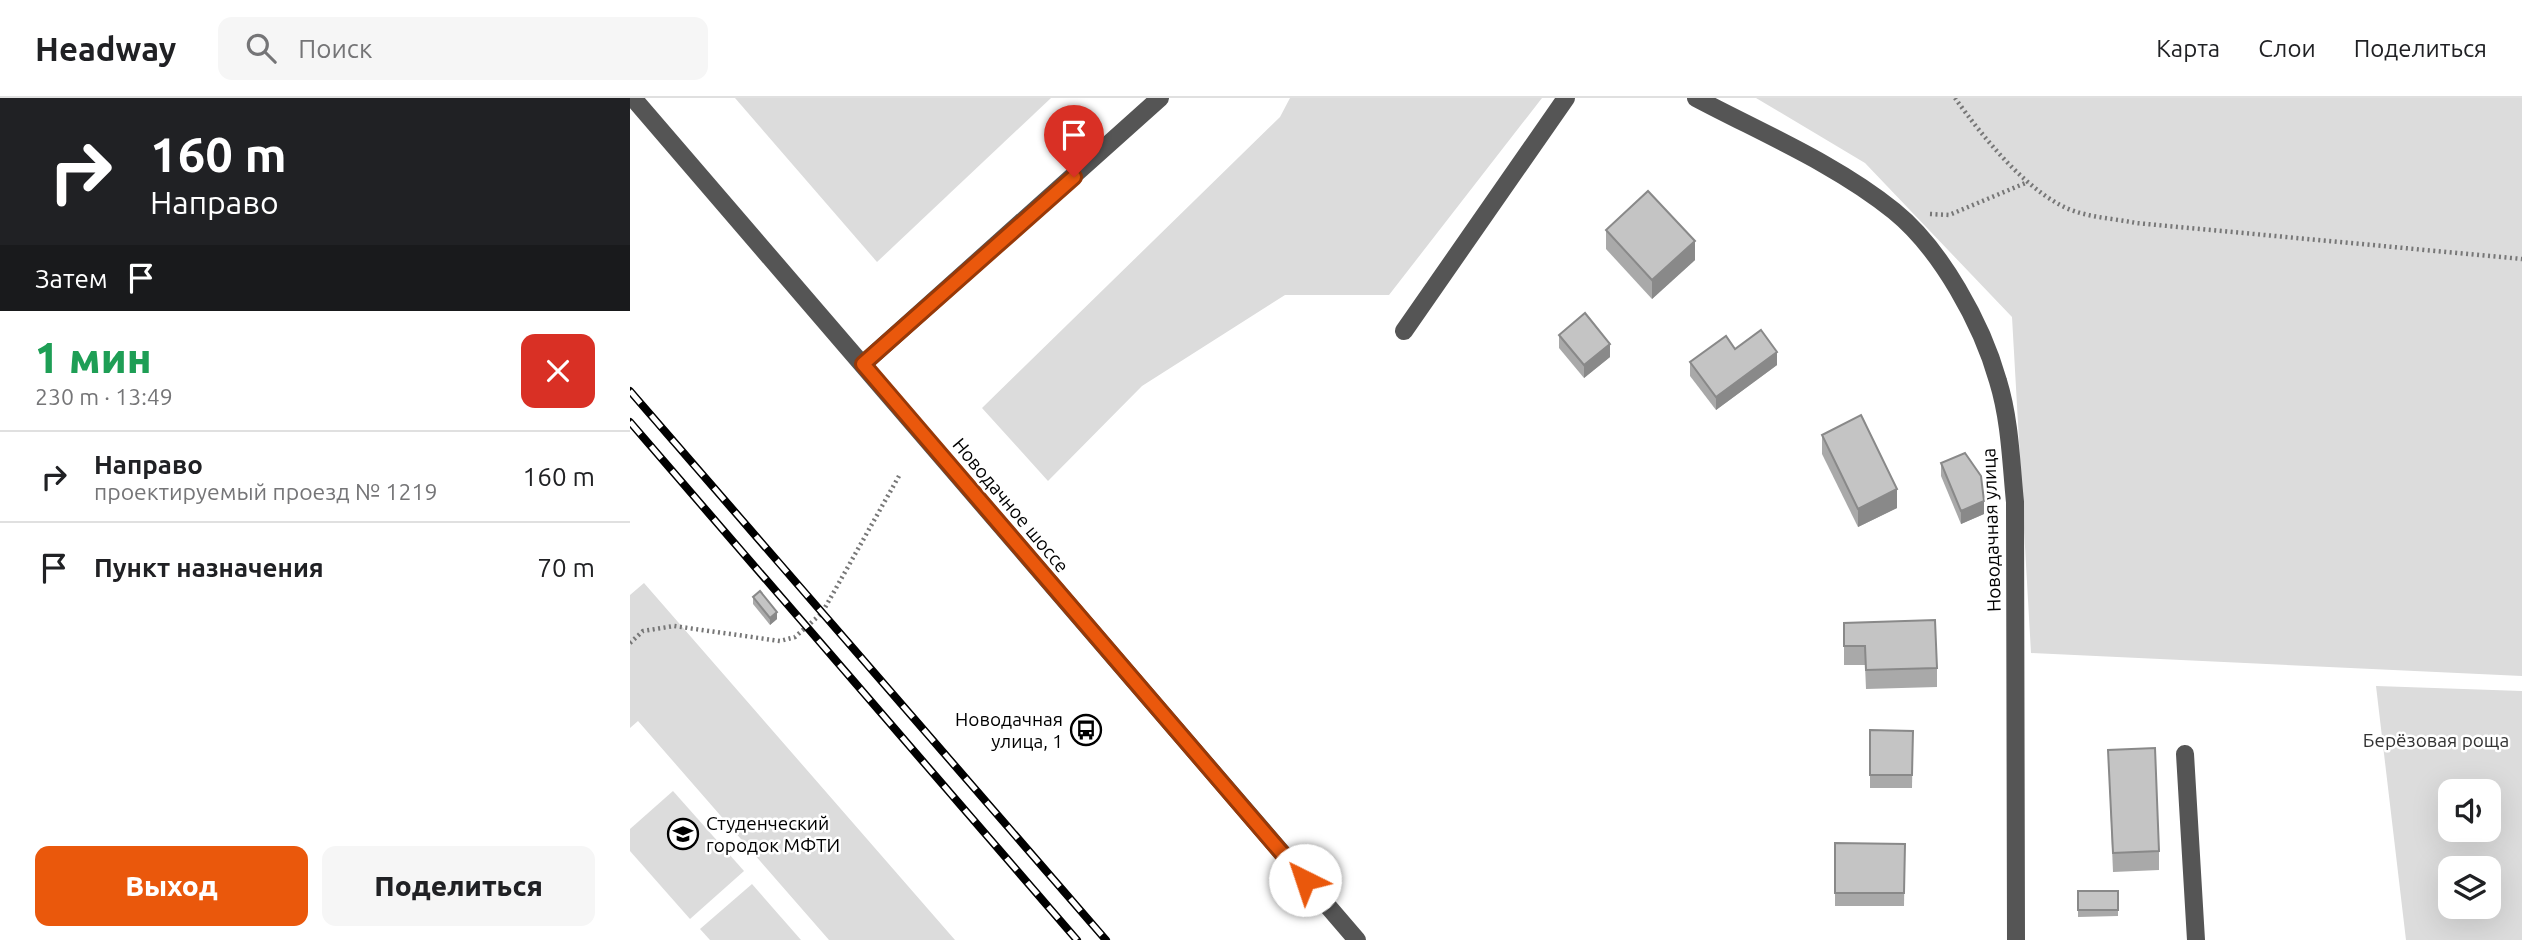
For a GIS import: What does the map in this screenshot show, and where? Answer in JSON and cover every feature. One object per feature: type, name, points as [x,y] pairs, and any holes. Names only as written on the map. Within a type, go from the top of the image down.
[{"type":"street","name":"Новодачное шоссе","points":[[633,98],[1357,940]]},
{"type":"street","points":[[863,364],[1135,124],[1160,98]]},
{"type":"street","points":[[1404,331],[1566,98]]},
{"type":"street","name":"Новодачная улица","points":[[1696,98],[1849,180],[1895,212],[1922,240],[1953,283],[1979,330],[1998,382],[2009,435],[2015,502],[2016,940]]},
{"type":"street","points":[[2185,754],[2196,940]]},
{"type":"path","points":[[1955,98],[1979,132],[2028,182],[2075,211],[2136,223],[2522,259]]},
{"type":"path","points":[[1895,212],[1949,215],[2028,182]]},
{"type":"path","points":[[630,643],[643,631],[674,626],[780,641],[795,637],[822,613],[899,476]]},
{"type":"green space","points":[[735,98],[1051,98],[877,262]]},
{"type":"green space","points":[[1290,98],[1542,98],[1389,295],[1285,295],[1142,386],[1048,481],[982,408],[1280,117]]},
{"type":"green space","points":[[1756,98],[2522,98],[2522,676],[2031,653],[2012,317],[1865,163]]},
{"type":"green space","points":[[644,583],[955,940],[829,940],[638,721],[630,728],[630,595]]},
{"type":"green space","name":"Берёзовая роща","points":[[2376,686],[2522,691],[2522,940],[2406,940]]},
{"type":"green space","points":[[673,791],[744,871],[690,919],[630,851],[630,829]]},
{"type":"green space","points":[[752,884],[801,940],[710,940],[700,929]]},
{"type":"building","points":[[1648,191],[1695,241],[1652,280],[1606,230]]},
{"type":"building","points":[[1585,313],[1610,344],[1584,365],[1559,335]]},
{"type":"building","points":[[1761,330],[1777,352],[1716,397],[1690,362],[1726,336],[1735,349]]},
{"type":"building","points":[[1861,415],[1897,489],[1858,509],[1822,435]]},
{"type":"building","points":[[1965,453],[1981,476],[1984,501],[1961,511],[1941,463]]},
{"type":"building","points":[[760,591],[777,612],[770,618],[753,597]]},
{"type":"building","points":[[1935,620],[1937,668],[1866,670],[1865,646],[1844,646],[1844,623]]},
{"type":"building","points":[[1870,730],[1913,731],[1912,775],[1870,775]]},
{"type":"building","points":[[2155,748],[2159,851],[2113,853],[2108,750]]},
{"type":"building","points":[[1835,843],[1905,844],[1904,893],[1835,893]]},
{"type":"building","points":[[2078,891],[2118,891],[2118,910],[2078,910]]},
{"type":"railway","points":[[630,391],[1106,940]]},
{"type":"railway","points":[[630,422],[1077,940]]},
{"type":"place","name":"Новодачная улица, 1","points":[[1086,730]]},
{"type":"place","name":"Студенческий городок МФТИ","points":[[683,834]]},
{"type":"route","points":[[1074,177],[863,364],[1305,880]]}]
